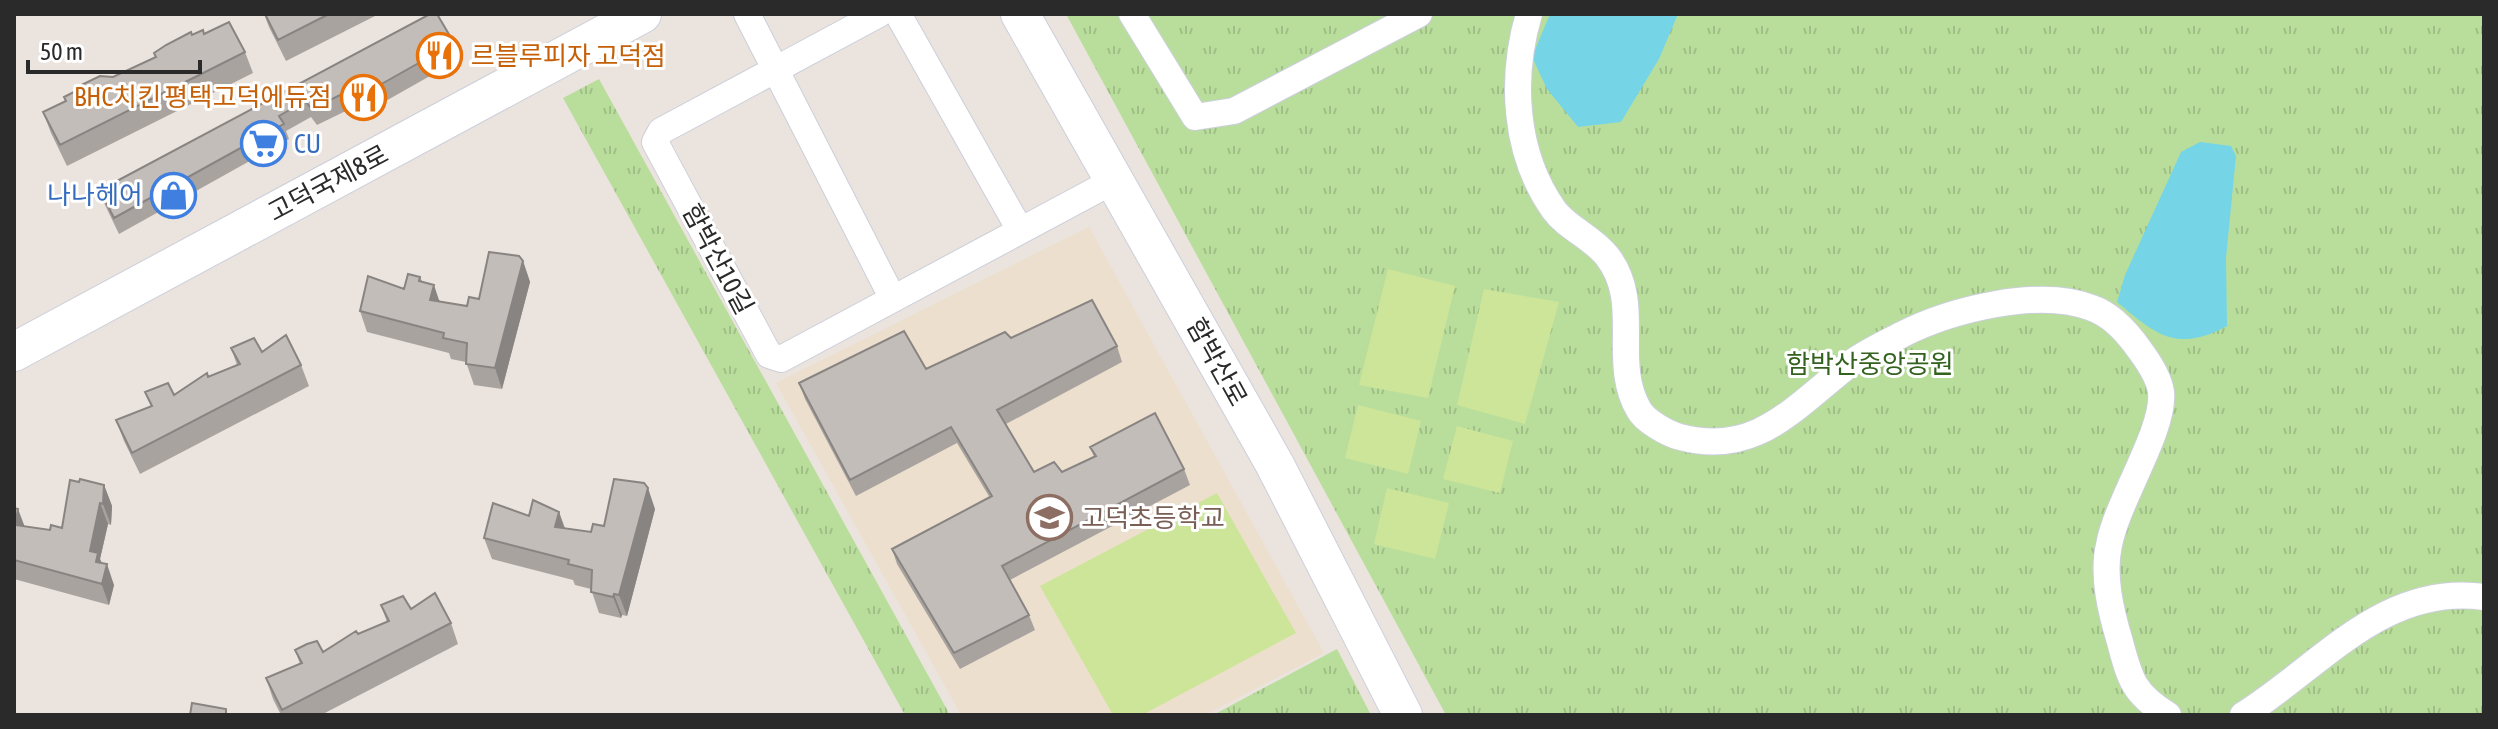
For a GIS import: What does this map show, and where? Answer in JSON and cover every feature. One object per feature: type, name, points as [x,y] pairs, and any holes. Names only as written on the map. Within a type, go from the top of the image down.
[{"type":"street","name":"고덕국제8로","points":[[14,352],[642,14]]},
{"type":"street","points":[[747,14],[893,299]]},
{"type":"street","name":"함박산10길","points":[[879,14],[661,131],[655,142],[769,355],[781,359],[1115,180]]},
{"type":"street","points":[[898,14],[1020,230]]},
{"type":"street","name":"함박산로","points":[[1020,14],[1275,465],[1403,715]]},
{"type":"street","points":[[1132,14],[1195,117],[1234,111],[1419,14]]},
{"type":"street","points":[[1529,14],[1520,47],[1516,83],[1524,138],[1536,179],[1556,213],[1598,245],[1618,269],[1626,290],[1624,319],[1632,390],[1640,413],[1671,435],[1707,444],[1749,436],[1796,410],[1848,364],[1904,333],[1958,314],[2014,301],[2065,301],[2094,308],[2125,329],[2150,364],[2161,393],[2155,428],[2133,474],[2108,547],[2108,587],[2130,678],[2143,700],[2168,715]]},
{"type":"street","points":[[2243,715],[2275,695],[2377,617],[2432,596],[2484,597]]},
{"type":"shaded area","name":"고덕초등학교","points":[[1089,227],[1324,653],[1205,715],[961,715],[776,383]]},
{"type":"green space","name":"함박산중앙공원","points":[[1066,14],[2484,14],[2484,715],[1446,715]]},
{"type":"green space","points":[[599,79],[950,715],[905,715],[563,98]]},
{"type":"green space","points":[[1388,269],[1455,286],[1428,398],[1359,385]]},
{"type":"green space","points":[[1484,289],[1559,302],[1525,424],[1457,405]]},
{"type":"green space","points":[[1358,405],[1421,421],[1408,474],[1345,458]]},
{"type":"green space","points":[[1457,426],[1513,441],[1500,493],[1443,479]]},
{"type":"green space","points":[[1387,488],[1449,503],[1435,559],[1374,544]]},
{"type":"green space","points":[[1217,493],[1296,633],[1142,715],[1113,715],[1040,586]]},
{"type":"green space","points":[[1337,649],[1371,715],[1213,715]]},
{"type":"water","points":[[1550,14],[1678,14],[1659,59],[1621,122],[1578,127],[1547,89],[1532,57]]},
{"type":"water","points":[[2200,142],[2231,146],[2236,156],[2226,258],[2227,326],[2210,334],[2181,339],[2156,331],[2117,302],[2125,275],[2181,152]]},
{"type":"building","points":[[265,14],[329,14],[278,40]]},
{"type":"building","points":[[430,14],[437,14],[454,43],[355,99],[350,90],[312,109],[305,101],[279,116],[284,124],[114,218],[100,190]]},
{"type":"building","points":[[229,22],[245,52],[60,145],[43,112],[66,101],[64,97],[76,91],[75,88],[100,76],[113,77],[156,57],[154,53],[191,32],[192,35],[203,30],[204,34]]},
{"type":"building","points":[[489,252],[519,256],[523,261],[495,368],[466,364],[467,343],[443,338],[444,333],[360,311],[368,276],[404,289],[408,274],[434,285],[430,300],[467,306],[469,297],[479,299]]},
{"type":"building","points":[[1092,300],[1117,346],[997,410],[1034,472],[1054,462],[1062,472],[1096,456],[1090,447],[1155,413],[1184,469],[1002,566],[1029,615],[954,653],[892,549],[992,496],[951,427],[850,480],[799,383],[904,331],[926,369],[1005,332],[1011,338]]},
{"type":"building","points":[[286,335],[301,365],[132,453],[116,420],[152,406],[145,392],[168,383],[174,395],[207,373],[208,377],[240,364],[231,348],[254,338],[262,352]]},
{"type":"building","points":[[80,479],[104,485],[103,504],[100,503],[90,551],[98,553],[96,562],[107,564],[102,584],[14,560],[14,508],[18,509],[15,525],[50,530],[51,525],[62,528],[70,480],[79,482]]},
{"type":"building","points":[[614,479],[644,483],[648,488],[619,595],[614,594],[613,597],[591,592],[592,570],[568,564],[569,560],[484,538],[493,503],[529,516],[533,500],[559,512],[555,527],[591,532],[593,524],[604,526]]},
{"type":"building","points":[[435,593],[451,623],[282,710],[266,678],[302,663],[295,650],[317,641],[323,652],[356,631],[358,634],[389,621],[381,605],[403,596],[411,609]]},
{"type":"building","points":[[192,703],[226,709],[226,715],[190,715]]},
{"type":"place","name":"르블루피자 고덕점","points":[[440,56]]},
{"type":"place","name":"BHC치킨 평택고덕에듀점","points":[[363,97]]},
{"type":"place","name":"CU","points":[[263,144]]},
{"type":"place","name":"나나헤어","points":[[174,195]]},
{"type":"place","name":"고덕초등학교","points":[[1050,518]]}]
